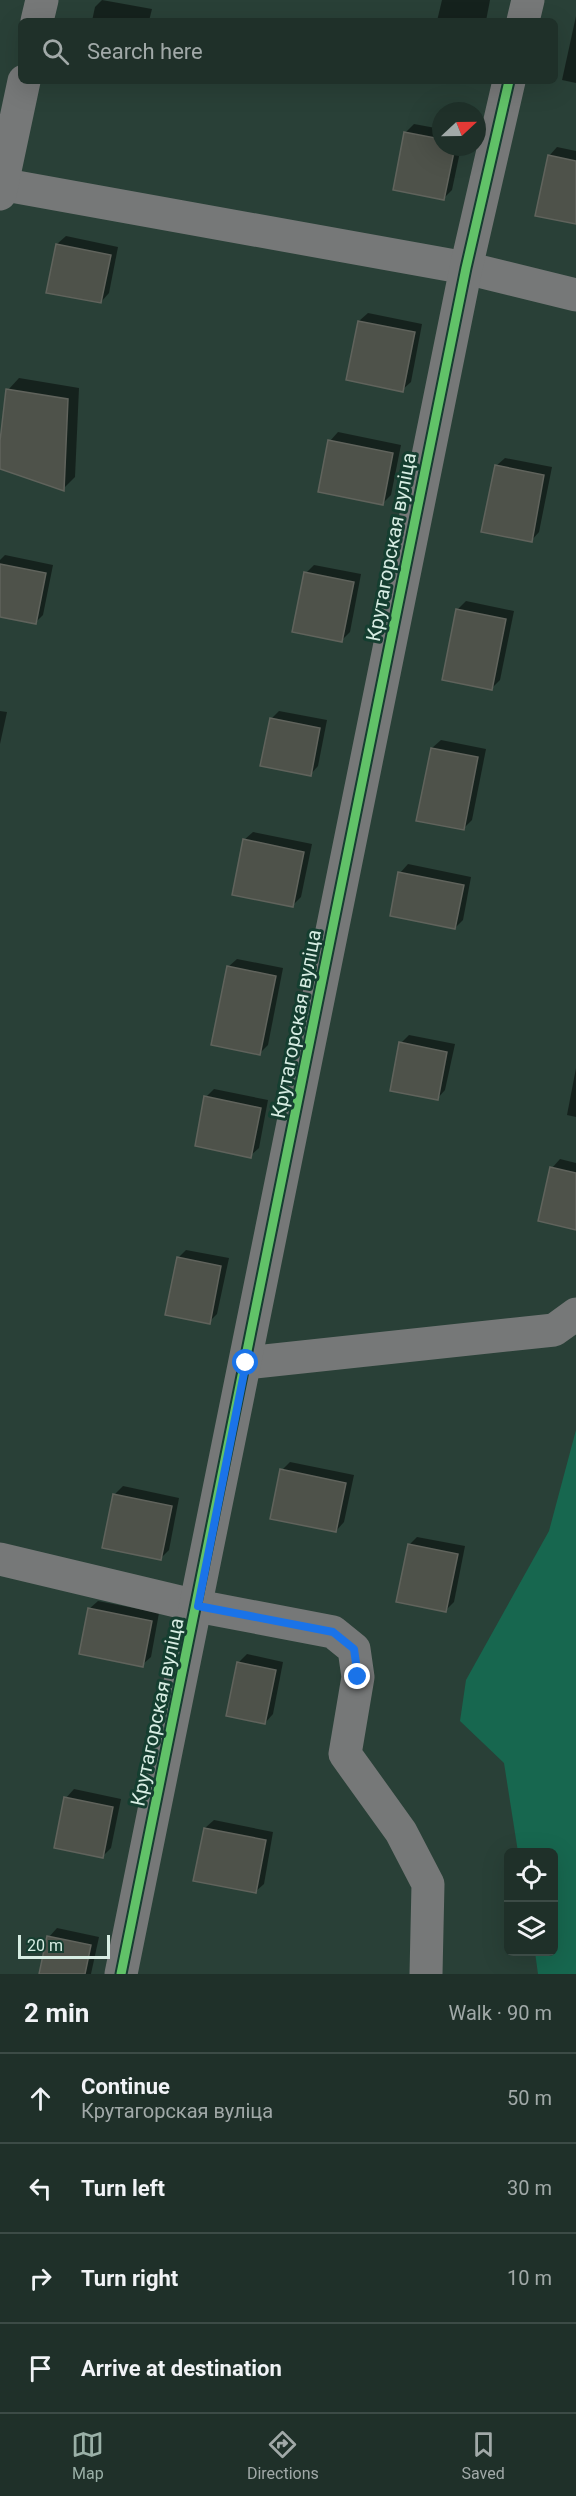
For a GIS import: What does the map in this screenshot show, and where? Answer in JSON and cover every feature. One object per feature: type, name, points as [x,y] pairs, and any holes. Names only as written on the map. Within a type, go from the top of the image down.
[{"type":"street","points":[[38,18],[42,0]]},
{"type":"street","points":[[524,18],[528,0]]},
{"type":"street","points":[[23,84],[1,187],[466,268],[576,295]]},
{"type":"street","name":"Крутагорская вуліца","points":[[121,1974],[198,1606],[466,268],[508,84]]},
{"type":"street","points":[[246,1363],[554,1330],[576,1314]]},
{"type":"street","points":[[0,1559],[198,1606],[333,1632],[354,1649],[358,1677],[345,1754],[401,1832],[428,1884],[426,1974]]},
{"type":"green space","points":[[576,1430],[576,1974],[538,1974],[536,1956],[558,1956],[558,1848],[517,1848],[504,1763],[460,1721],[466,1680],[549,1531]]},
{"type":"building","points":[[404,132],[432,137],[432,156],[453,156],[444,200],[393,190]]},
{"type":"building","points":[[548,155],[576,161],[576,224],[535,216]]},
{"type":"building","points":[[56,244],[111,255],[101,303],[46,293]]},
{"type":"building","points":[[358,321],[415,332],[403,392],[346,380]]},
{"type":"building","points":[[6,389],[68,399],[64,491],[0,469],[0,441]]},
{"type":"building","points":[[328,440],[393,453],[383,505],[318,492]]},
{"type":"building","points":[[495,465],[544,475],[532,542],[481,532]]},
{"type":"building","points":[[0,564],[46,573],[36,624],[0,617]]},
{"type":"building","points":[[304,572],[354,582],[342,642],[292,632]]},
{"type":"building","points":[[456,609],[506,619],[492,690],[442,680]]},
{"type":"building","points":[[270,718],[320,728],[311,776],[260,766]]},
{"type":"building","points":[[431,748],[478,757],[464,830],[416,821]]},
{"type":"building","points":[[243,839],[304,852],[293,907],[232,895]]},
{"type":"building","points":[[398,872],[464,885],[455,929],[390,916]]},
{"type":"building","points":[[227,966],[276,976],[260,1055],[211,1045]]},
{"type":"building","points":[[399,1042],[447,1052],[438,1100],[390,1091]]},
{"type":"building","points":[[204,1096],[261,1108],[251,1158],[195,1146]]},
{"type":"building","points":[[550,1167],[576,1173],[576,1230],[538,1221]]},
{"type":"building","points":[[177,1257],[221,1266],[210,1324],[165,1315]]},
{"type":"building","points":[[280,1469],[346,1483],[336,1532],[270,1519]]},
{"type":"building","points":[[113,1494],[172,1506],[161,1560],[102,1548]]},
{"type":"building","points":[[408,1544],[458,1554],[446,1612],[396,1602]]},
{"type":"building","points":[[88,1608],[152,1621],[143,1667],[79,1654]]},
{"type":"building","points":[[237,1662],[276,1670],[265,1724],[226,1716]]},
{"type":"building","points":[[64,1797],[113,1807],[103,1858],[54,1848]]},
{"type":"building","points":[[204,1828],[266,1840],[256,1893],[193,1881]]},
{"type":"building","points":[[47,1936],[91,1945],[85,1974],[39,1974]]},
{"type":"cycle path","points":[[121,1974],[466,268],[508,84]]},
{"type":"route","points":[[246,1363],[198,1606],[333,1632],[354,1649],[358,1677]]}]
